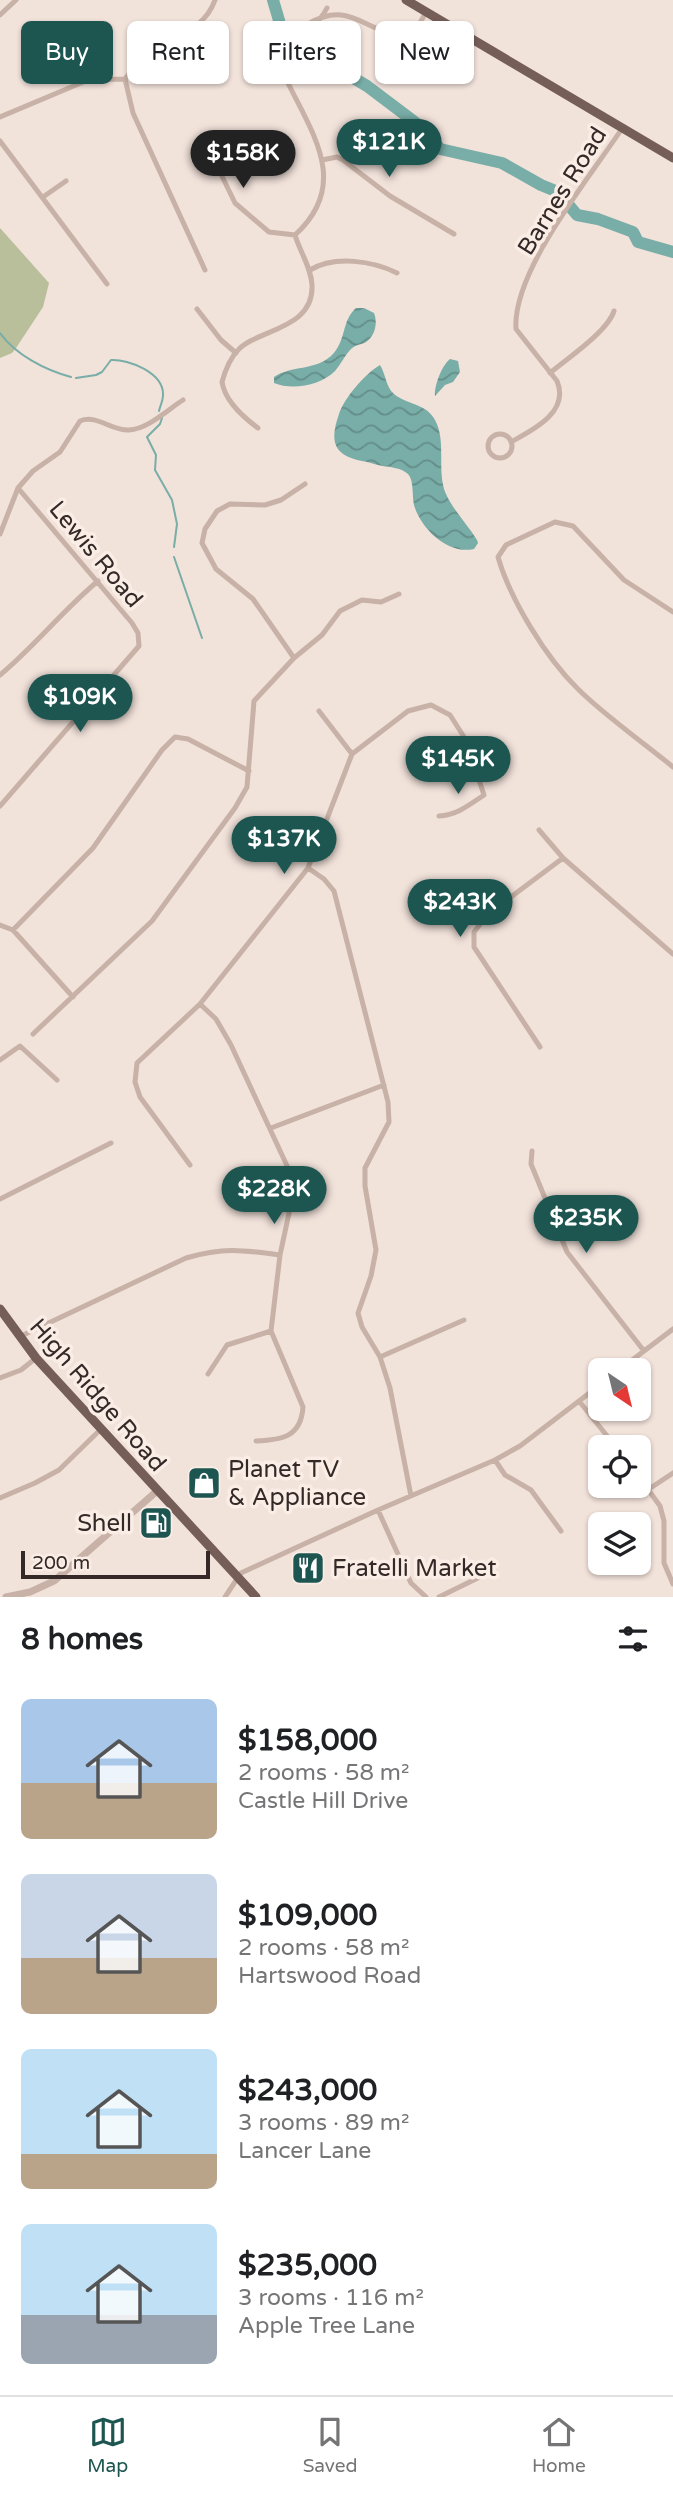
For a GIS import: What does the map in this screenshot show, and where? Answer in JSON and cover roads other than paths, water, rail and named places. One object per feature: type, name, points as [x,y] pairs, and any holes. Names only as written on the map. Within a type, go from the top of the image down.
[{"type":"main road","points":[[406,0],[673,158]]},
{"type":"main road","name":"High Ridge Road","points":[[0,1308],[36,1358],[256,1597]]},
{"type":"street","points":[[0,15],[16,0]]},
{"type":"street","points":[[0,117],[88,80],[125,79],[155,49],[194,28],[206,17],[215,0]]},
{"type":"street","points":[[203,136],[235,203],[269,232],[295,235],[308,223],[319,206],[324,181],[322,160],[315,138],[284,71],[288,59],[308,34],[308,24],[317,14],[329,7]]},
{"type":"street","points":[[359,12],[387,31],[402,37],[415,32],[426,12]]},
{"type":"street","points":[[125,79],[133,113],[205,270]]},
{"type":"street","name":"Barnes Road","points":[[511,442],[546,422],[556,407],[561,390],[516,329],[517,306],[523,289],[557,221],[623,127]]},
{"type":"street","points":[[0,141],[107,284]]},
{"type":"street","points":[[322,160],[337,157],[343,160],[390,196],[454,234]]},
{"type":"street","points":[[43,197],[66,181]]},
{"type":"street","points":[[258,428],[243,416],[223,388],[224,374],[236,353],[253,340],[287,325],[305,309],[312,290],[310,270],[295,235]]},
{"type":"street","points":[[310,270],[329,262],[366,262],[382,265],[397,274]]},
{"type":"street","points":[[197,309],[221,340],[236,353]]},
{"type":"street","points":[[551,373],[602,330],[611,320],[614,311]]},
{"type":"street","points":[[0,534],[18,488],[33,471],[60,452],[80,421],[90,419],[120,430],[132,430],[146,425],[183,400]]},
{"type":"street","name":"Barnes Road","points":[[502,434],[511,442],[511,451],[504,457],[495,457],[489,451],[488,442],[494,436],[502,434]]},
{"type":"street","points":[[294,658],[253,599],[216,569],[202,543],[205,529],[217,511],[230,504],[265,505],[281,500],[305,484]]},
{"type":"street","name":"Lewis Road","points":[[0,806],[139,646],[138,633],[132,623],[18,488]]},
{"type":"street","points":[[673,612],[624,580],[573,526],[555,522],[506,545],[498,557],[504,576],[535,634],[562,670],[578,689],[673,767]]},
{"type":"street","points":[[0,675],[98,581]]},
{"type":"street","points":[[33,1034],[152,921],[235,808],[247,788],[254,701],[294,658],[322,635],[340,611],[362,600],[381,602],[399,594]]},
{"type":"street","points":[[190,1165],[140,1097],[135,1082],[137,1063],[201,1004],[308,867],[352,754],[408,711],[431,705],[450,715],[466,740],[484,795],[451,815],[439,816]]},
{"type":"street","points":[[319,711],[352,754]]},
{"type":"street","points":[[13,930],[93,848],[162,751],[175,737],[188,739],[249,771]]},
{"type":"street","points":[[538,831],[563,858],[673,954]]},
{"type":"street","points":[[540,1047],[474,947],[474,932],[488,914],[563,858]]},
{"type":"street","points":[[308,867],[334,891],[388,1102],[390,1122],[365,1168],[365,1186],[376,1250],[371,1276],[358,1313],[362,1327],[380,1357],[390,1388],[411,1496]]},
{"type":"street","points":[[0,925],[13,930],[73,997]]},
{"type":"street","points":[[201,1004],[216,1019],[231,1045],[289,1170],[293,1190],[280,1255],[271,1331],[303,1407],[302,1420],[295,1432],[275,1440],[256,1441]]},
{"type":"street","points":[[0,1060],[20,1046],[57,1080]]},
{"type":"street","points":[[271,1128],[384,1085]]},
{"type":"street","points":[[0,1199],[111,1143]]},
{"type":"street","points":[[532,1151],[531,1164],[567,1252],[644,1351]]},
{"type":"street","points":[[19,1337],[186,1258],[212,1251],[240,1249],[280,1255]]},
{"type":"street","points":[[380,1357],[464,1320]]},
{"type":"street","points":[[635,1358],[673,1329]]},
{"type":"street","points":[[208,1374],[227,1345],[271,1331]]},
{"type":"street","points":[[0,1378],[21,1370],[36,1358]]},
{"type":"street","points":[[225,1597],[237,1576],[378,1510],[495,1460],[520,1446],[588,1394]]},
{"type":"street","points":[[579,1401],[606,1435]]},
{"type":"street","points":[[0,1498],[35,1483],[58,1469],[101,1429]]},
{"type":"street","points":[[495,1460],[505,1475],[531,1490],[561,1531]]},
{"type":"street","points":[[651,1488],[673,1473]]},
{"type":"street","points":[[6,1597],[30,1592],[54,1581],[157,1491]]},
{"type":"street","points":[[651,1493],[662,1514],[664,1563],[673,1584]]},
{"type":"street","points":[[378,1510],[411,1583],[426,1597]]},
{"type":"street","points":[[439,1597],[485,1574]]},
{"type":"water","points":[[356,308],[364,308],[374,313],[375,329],[366,342],[351,349],[335,371],[322,380],[306,385],[274,383],[274,377],[281,373],[317,364],[331,356],[340,344],[348,319]]},
{"type":"water","points":[[450,359],[458,361],[460,372],[453,382],[445,385],[435,396],[439,376]]},
{"type":"water","points":[[380,365],[394,394],[427,410],[435,420],[439,429],[443,485],[453,506],[477,540],[474,549],[464,550],[445,544],[429,531],[414,505],[408,474],[396,468],[344,455],[336,445],[336,423],[342,408],[356,386]]},
{"type":"waterway","points":[[273,0],[283,34],[289,42],[312,61],[333,66],[367,86],[420,126],[440,149],[502,163],[558,192],[577,215],[598,219],[633,232],[638,242],[673,252]]},
{"type":"waterway","points":[[0,333],[32,361],[71,377]]},
{"type":"waterway","points":[[76,378],[102,372],[111,360],[136,365],[152,374],[162,387],[163,397],[159,411]]},
{"type":"waterway","points":[[162,418],[160,424],[147,437],[156,455],[155,470],[172,500],[177,524],[174,547]]},
{"type":"waterway","points":[[174,557],[202,638]]},
{"type":"place","name":"Planet TV & Appliance","points":[[204,1483]]},
{"type":"place","name":"Shell","points":[[156,1523]]},
{"type":"place","name":"Fratelli Market","points":[[308,1568]]}]
